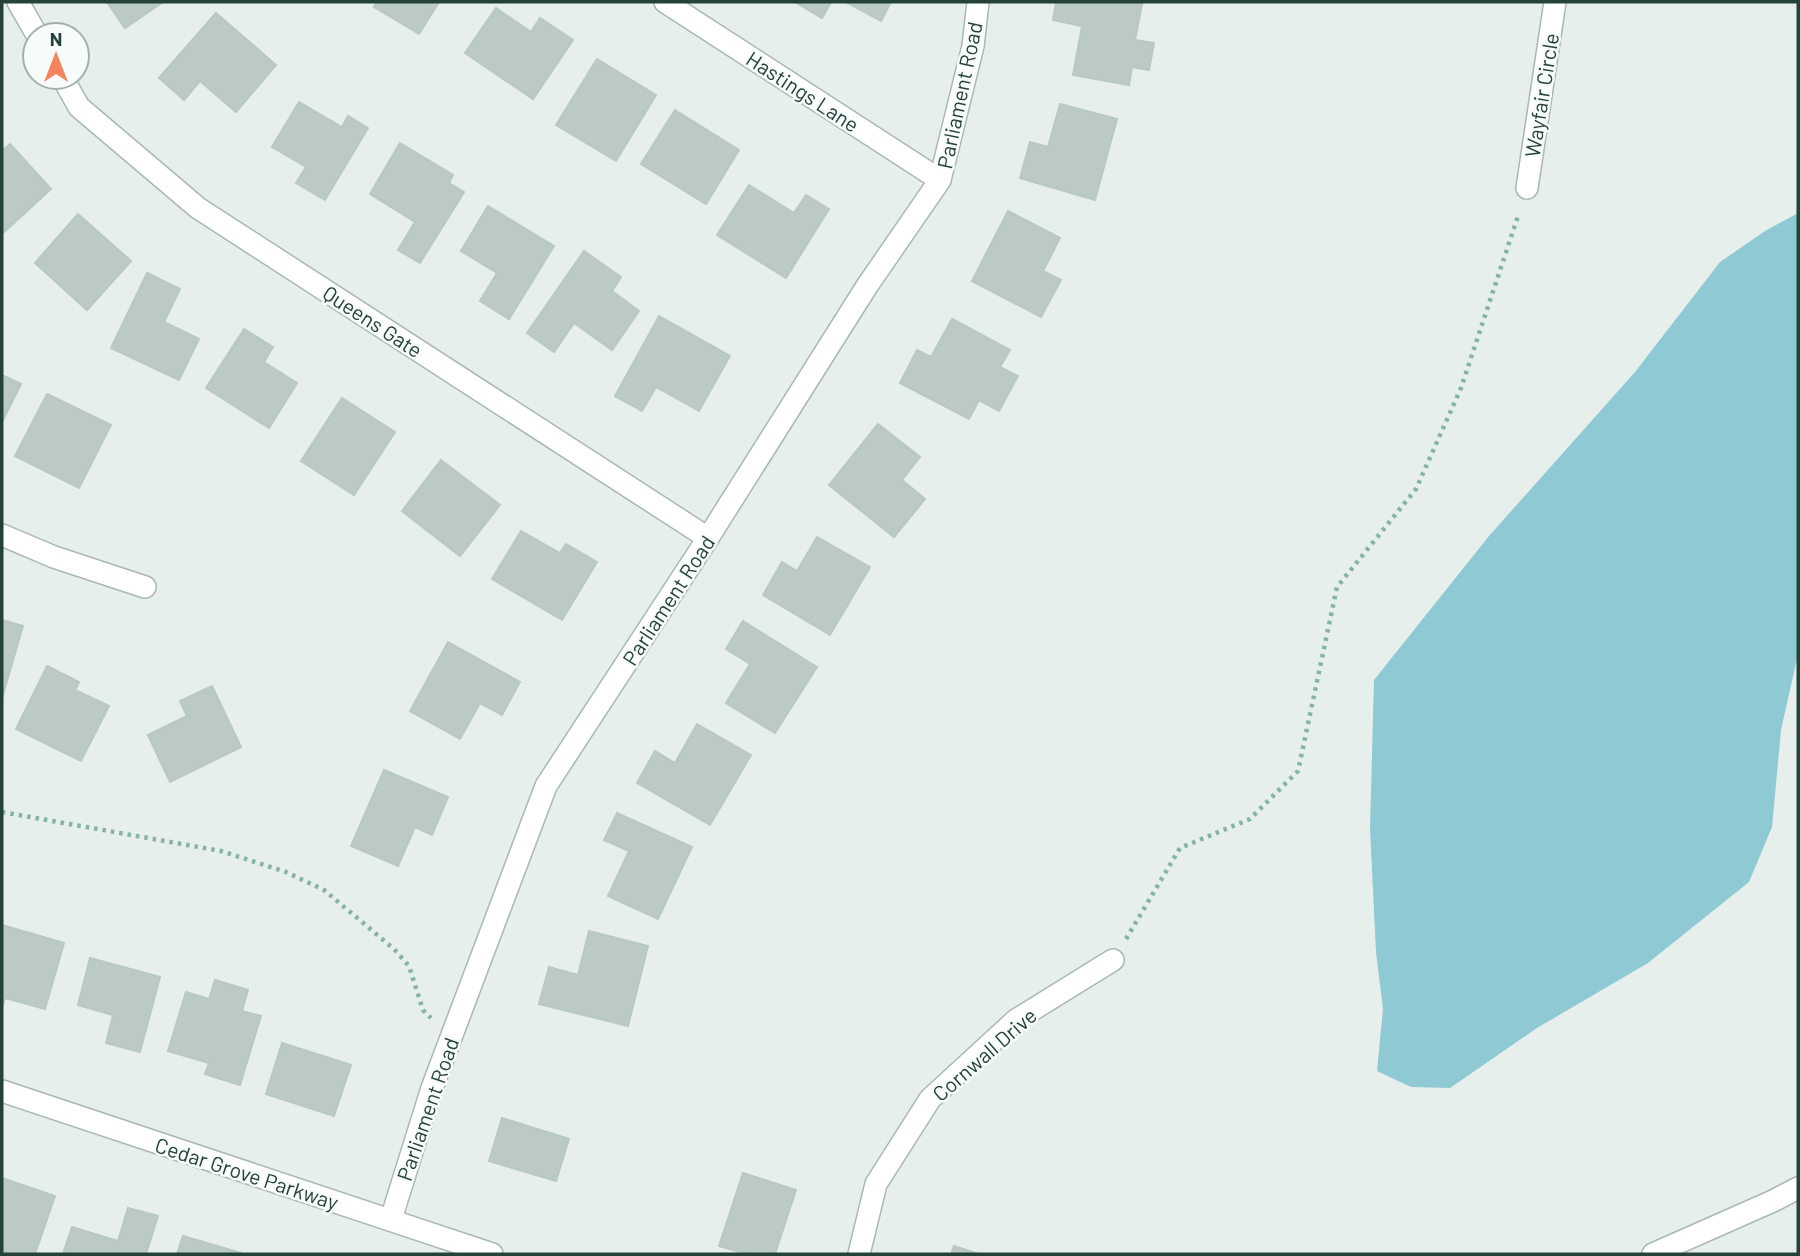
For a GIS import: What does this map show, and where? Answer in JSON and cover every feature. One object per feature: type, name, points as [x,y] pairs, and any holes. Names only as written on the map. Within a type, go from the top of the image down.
[{"type":"street","points":[[18,2],[29,21]]},
{"type":"street","name":"Hastings Lane","points":[[665,2],[940,180]]},
{"type":"street","name":"Parliament Road","points":[[391,1219],[449,1040],[546,786],[708,538],[867,286],[940,180],[973,46],[978,2]]},
{"type":"street","name":"Wayfair Circle","points":[[1527,188],[1555,2]]},
{"type":"street","name":"Queens Gate","points":[[70,91],[79,107],[198,208],[708,538]]},
{"type":"street","points":[[2,535],[54,557],[145,587]]},
{"type":"street","name":"Cornwall Drive","points":[[859,1254],[876,1184],[930,1099],[1016,1020],[1113,960]]},
{"type":"street","name":"Cedar Grove Parkway","points":[[2,1091],[492,1254]]},
{"type":"street","points":[[1653,1254],[1798,1188]]},
{"type":"path","points":[[1113,960],[1180,848],[1250,819],[1298,771],[1336,587],[1416,489],[1461,388],[1527,188]]},
{"type":"path","points":[[2,811],[221,851],[286,872],[324,890],[394,949],[409,966],[423,1010],[449,1040]]},
{"type":"water","points":[[1798,213],[1798,654],[1781,730],[1772,827],[1749,882],[1648,963],[1537,1028],[1450,1088],[1411,1087],[1377,1071],[1383,1009],[1376,952],[1370,829],[1374,680],[1489,536],[1635,372],[1720,262],[1765,231]]},
{"type":"building","points":[[107,2],[163,2],[125,28]]},
{"type":"building","points":[[377,2],[439,2],[419,34],[374,7]]},
{"type":"building","points":[[795,2],[831,2],[822,18]]},
{"type":"building","points":[[846,2],[891,2],[881,21]]},
{"type":"building","points":[[1056,2],[1142,4],[1135,40],[1154,43],[1149,70],[1132,67],[1129,85],[1073,75],[1082,26],[1053,20]]},
{"type":"building","points":[[496,8],[531,32],[540,18],[573,40],[533,99],[465,53]]},
{"type":"building","points":[[216,13],[276,65],[236,112],[200,81],[184,100],[159,78]]},
{"type":"building","points":[[597,59],[656,95],[616,161],[556,125]]},
{"type":"building","points":[[299,102],[342,127],[348,116],[368,128],[325,200],[296,183],[306,167],[272,147]]},
{"type":"building","points":[[1060,104],[1117,119],[1095,200],[1020,178],[1030,142],[1048,147]]},
{"type":"building","points":[[675,110],[739,150],[706,204],[641,164]]},
{"type":"building","points":[[400,143],[453,175],[449,183],[464,192],[420,263],[398,250],[415,222],[370,194]]},
{"type":"building","points":[[10,144],[51,189],[2,234],[2,151]]},
{"type":"building","points":[[749,185],[794,213],[806,195],[829,209],[786,278],[717,235]]},
{"type":"building","points":[[488,206],[554,246],[509,319],[480,301],[497,273],[461,251]]},
{"type":"building","points":[[1008,211],[1060,238],[1043,271],[1061,280],[1041,317],[972,281]]},
{"type":"building","points":[[78,214],[131,261],[87,310],[35,263]]},
{"type":"building","points":[[584,251],[621,277],[612,291],[639,311],[612,350],[574,323],[554,352],[527,333]]},
{"type":"building","points":[[147,273],[180,289],[164,322],[199,339],[179,380],[111,348]]},
{"type":"building","points":[[659,316],[730,356],[699,411],[656,387],[642,411],[615,396]]},
{"type":"building","points":[[952,319],[1010,350],[1000,367],[1018,376],[999,411],[979,400],[969,419],[900,383],[917,350],[931,357]]},
{"type":"building","points":[[244,329],[273,347],[264,362],[297,383],[269,428],[206,388]]},
{"type":"building","points":[[2,375],[21,384],[2,422]]},
{"type":"building","points":[[47,394],[111,425],[79,488],[15,456]]},
{"type":"building","points":[[342,398],[395,432],[354,495],[301,461]]},
{"type":"building","points":[[878,424],[920,457],[902,480],[925,499],[894,537],[829,485]]},
{"type":"building","points":[[441,460],[500,505],[460,556],[402,511]]},
{"type":"building","points":[[521,531],[560,553],[566,544],[597,562],[562,620],[492,579]]},
{"type":"building","points":[[817,537],[870,567],[830,635],[763,595],[782,562],[797,571]]},
{"type":"building","points":[[2,620],[23,626],[2,698]]},
{"type":"building","points":[[743,621],[817,667],[775,733],[726,703],[750,664],[726,649]]},
{"type":"building","points":[[448,642],[520,682],[502,715],[480,703],[460,739],[410,711]]},
{"type":"building","points":[[47,666],[79,682],[75,690],[109,706],[81,761],[16,729]]},
{"type":"building","points":[[212,686],[241,747],[170,782],[148,735],[187,716],[180,701]]},
{"type":"building","points":[[697,724],[751,755],[710,825],[637,783],[655,751],[675,763]]},
{"type":"building","points":[[384,770],[448,797],[432,835],[415,827],[398,866],[351,846]]},
{"type":"building","points":[[617,813],[692,847],[658,919],[608,896],[629,851],[604,840]]},
{"type":"building","points":[[2,925],[64,943],[45,1009],[5,998],[2,1008]]},
{"type":"building","points":[[589,931],[648,946],[628,1026],[539,1004],[549,967],[578,975]]},
{"type":"building","points":[[90,958],[160,977],[140,1052],[106,1043],[113,1015],[78,1005]]},
{"type":"building","points":[[215,980],[248,990],[242,1011],[261,1016],[240,1085],[205,1074],[209,1063],[168,1051],[186,992],[209,999]]},
{"type":"building","points":[[282,1043],[351,1065],[334,1116],[266,1094]]},
{"type":"building","points":[[502,1118],[569,1139],[556,1181],[489,1161]]},
{"type":"building","points":[[743,1173],[796,1190],[775,1254],[747,1254],[719,1246]]},
{"type":"building","points":[[2,1178],[55,1196],[35,1254],[2,1254]]},
{"type":"building","points":[[128,1208],[158,1216],[146,1254],[63,1254],[72,1227],[118,1241]]},
{"type":"building","points":[[183,1236],[241,1253],[241,1254],[177,1254]]},
{"type":"building","points":[[954,1246],[979,1254],[951,1254]]}]
